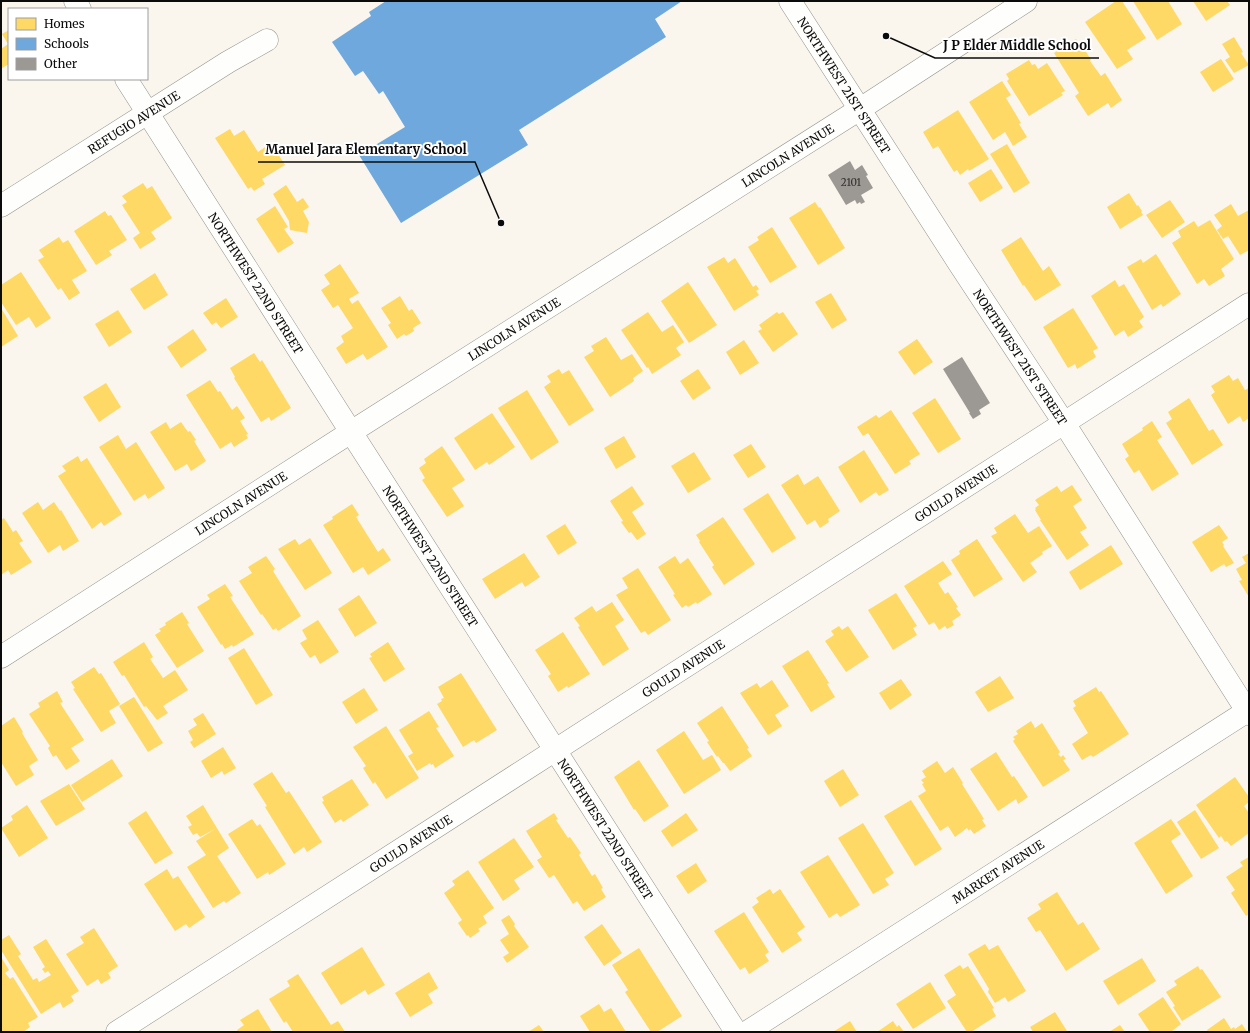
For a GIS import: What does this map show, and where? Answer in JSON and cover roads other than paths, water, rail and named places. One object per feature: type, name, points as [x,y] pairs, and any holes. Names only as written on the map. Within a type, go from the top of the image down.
[{"type":"street","name":"NORTHWEST 21ST STREET","points":[[790,1],[1064,423],[1248,711]]},
{"type":"street","name":"LINCOLN AVENUE","points":[[1,657],[351,432],[860,109],[1026,1]]},
{"type":"street","name":"REFUGIO AVENUE","points":[[1,206],[228,62],[267,40]]},
{"type":"street","name":"NORTHWEST 22ND STREET","points":[[127,80],[736,1032]]},
{"type":"street","name":"GOULD AVENUE","points":[[117,1032],[1249,304]]},
{"type":"street","name":"MARKET AVENUE","points":[[747,1032],[1248,711]]},
{"type":"place","name":"J P Elder Middle School","points":[[886,36]]},
{"type":"place","name":"Manuel Jara Elementary School","points":[[501,223]]}]
